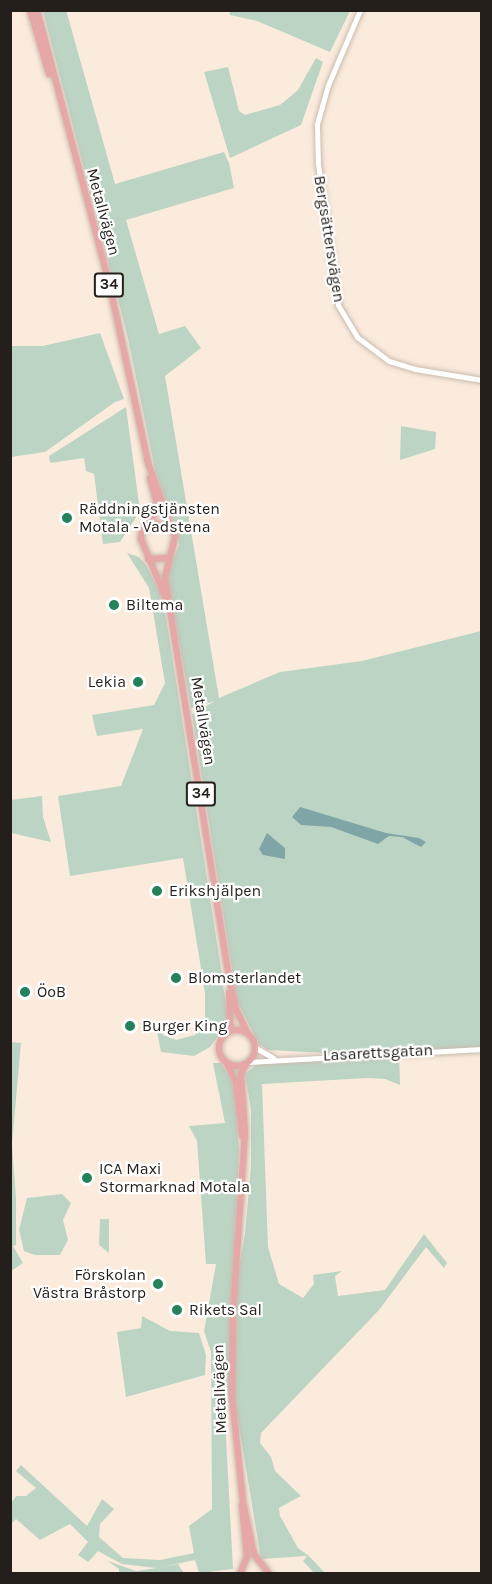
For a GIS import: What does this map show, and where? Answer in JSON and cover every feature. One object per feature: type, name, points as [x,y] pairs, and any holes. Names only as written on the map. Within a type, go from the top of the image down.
[{"type":"main road","name":"Metallvägen","points":[[30,10],[62,112]]},
{"type":"main road","name":"Metallvägen","points":[[37,10],[111,291],[157,504],[151,523]]},
{"type":"main road","name":"Metallvägen","points":[[147,460],[172,528]]},
{"type":"main road","points":[[151,523],[172,528]]},
{"type":"main road","name":"34","points":[[148,559],[141,539],[142,531],[151,523]]},
{"type":"main road","name":"34","points":[[169,558],[175,547],[172,528]]},
{"type":"main road","name":"Metallvägen","points":[[169,558],[165,572],[227,966],[236,1009],[247,1032]]},
{"type":"main road","points":[[148,559],[169,558]]},
{"type":"main road","name":"Metallvägen","points":[[148,559],[174,623]]},
{"type":"main road","name":"Metallvägen","points":[[227,966],[230,1031]]},
{"type":"main road","points":[[230,1031],[247,1032]]},
{"type":"main road","name":"34","points":[[226,1062],[219,1046],[230,1031]]},
{"type":"main road","name":"34","points":[[247,1032],[256,1048],[247,1063]]},
{"type":"main road","name":"Metallvägen","points":[[226,1062],[237,1089],[244,1167]]},
{"type":"main road","points":[[226,1062],[247,1063]]},
{"type":"main road","name":"Metallvägen","points":[[240,1574],[245,1564],[243,1502],[231,1358],[244,1167],[241,1077],[247,1063]]},
{"type":"main road","name":"Metallvägen","points":[[243,1502],[259,1562],[269,1574]]},
{"type":"main road","points":[[245,1564],[259,1562]]},
{"type":"street","name":"Bergsättersvägen","points":[[360,10],[328,85],[317,124],[319,174],[338,305],[357,337],[389,361],[415,369],[482,380]]},
{"type":"street","points":[[256,1048],[275,1059]]},
{"type":"street","name":"Lasarettsgatan","points":[[247,1063],[275,1059],[482,1049]]},
{"type":"green space","points":[[66,10],[115,184],[224,152],[229,163],[234,188],[126,220],[159,334],[185,326],[201,348],[165,376],[219,698],[280,672],[362,661],[481,631],[482,1049],[399,1052],[400,1085],[385,1079],[367,1078],[262,1084],[268,1247],[279,1284],[303,1298],[314,1284],[313,1275],[342,1271],[335,1276],[338,1296],[385,1290],[424,1234],[447,1263],[444,1268],[426,1247],[379,1310],[261,1433],[260,1443],[271,1457],[275,1471],[301,1496],[279,1508],[280,1516],[298,1548],[309,1556],[325,1573],[314,1573],[303,1561],[307,1556],[261,1559],[231,1378],[225,1419],[233,1569],[199,1573],[195,1560],[161,1567],[178,1564],[184,1573],[119,1573],[119,1569],[108,1561],[136,1571],[156,1568],[122,1564],[98,1551],[88,1562],[78,1555],[88,1542],[70,1524],[40,1540],[16,1519],[11,1524],[11,1504],[16,1496],[26,1496],[36,1488],[16,1471],[21,1465],[87,1526],[102,1499],[114,1509],[100,1524],[99,1537],[123,1558],[160,1560],[194,1553],[189,1526],[212,1509],[211,1352],[204,1331],[216,1264],[206,1264],[197,1141],[189,1126],[225,1123],[213,1063],[221,1063],[234,1084],[239,1149],[232,1308],[245,1234],[251,1166],[251,1109],[245,1074],[259,1063],[345,1054],[268,1050],[259,1044],[237,1001],[192,714],[215,701],[191,708],[167,575],[179,545],[178,534],[156,474],[127,334],[43,11]]},
{"type":"green space","points":[[229,10],[350,11],[330,52],[257,21],[230,15]]},
{"type":"green space","points":[[316,58],[323,62],[301,125],[230,158],[204,72],[228,67],[239,111],[245,115],[280,105],[298,90]]},
{"type":"green space","points":[[100,333],[124,399],[115,402],[45,452],[11,457],[11,346],[43,346]]},
{"type":"green space","points":[[126,407],[140,511],[120,542],[103,544],[94,474],[86,471],[84,458],[50,463],[49,456]]},
{"type":"green space","points":[[401,426],[436,432],[435,449],[400,460]]},
{"type":"green space","points":[[127,553],[139,557],[146,565],[160,592],[166,617],[228,1022],[210,1047],[194,1056],[161,1052],[156,1027],[162,1026],[163,1035],[176,1040],[195,1035],[205,1020],[205,993],[183,858],[70,876],[58,796],[121,786],[143,729],[97,736],[92,715],[154,705],[165,683],[149,588]]},
{"type":"green space","points":[[42,796],[43,817],[51,842],[11,833],[11,800]]},
{"type":"green space","points":[[11,1042],[21,1043],[12,1144],[16,1198],[16,1245],[13,1246],[23,1263],[11,1271]]},
{"type":"green space","points":[[62,1194],[71,1203],[63,1220],[68,1240],[60,1255],[35,1255],[24,1251],[19,1230],[27,1198]]},
{"type":"green space","points":[[100,1219],[109,1219],[109,1253],[99,1245]]},
{"type":"green space","points":[[142,1316],[170,1331],[199,1333],[206,1355],[205,1375],[126,1397],[117,1332],[141,1328]]},
{"type":"water","points":[[300,807],[386,833],[419,838],[426,842],[421,847],[402,837],[389,836],[378,844],[331,827],[301,825],[292,817]]},
{"type":"water","points":[[267,833],[285,848],[285,859],[263,855],[259,849]]},
{"type":"place","name":"Räddningstjänsten Motala - Vadstena","points":[[67,518]]},
{"type":"place","name":"Biltema","points":[[114,605]]},
{"type":"place","name":"Lekia","points":[[138,682]]},
{"type":"place","name":"Erikshjälpen","points":[[157,891]]},
{"type":"place","name":"Blomsterlandet","points":[[176,978]]},
{"type":"place","name":"ÖoB","points":[[25,992]]},
{"type":"place","name":"Burger King","points":[[130,1026]]},
{"type":"place","name":"ICA Maxi Stormarknad Motala","points":[[87,1178]]},
{"type":"place","name":"Förskolan Västra Bråstorp","points":[[158,1284]]},
{"type":"place","name":"Rikets Sal","points":[[177,1310]]}]
